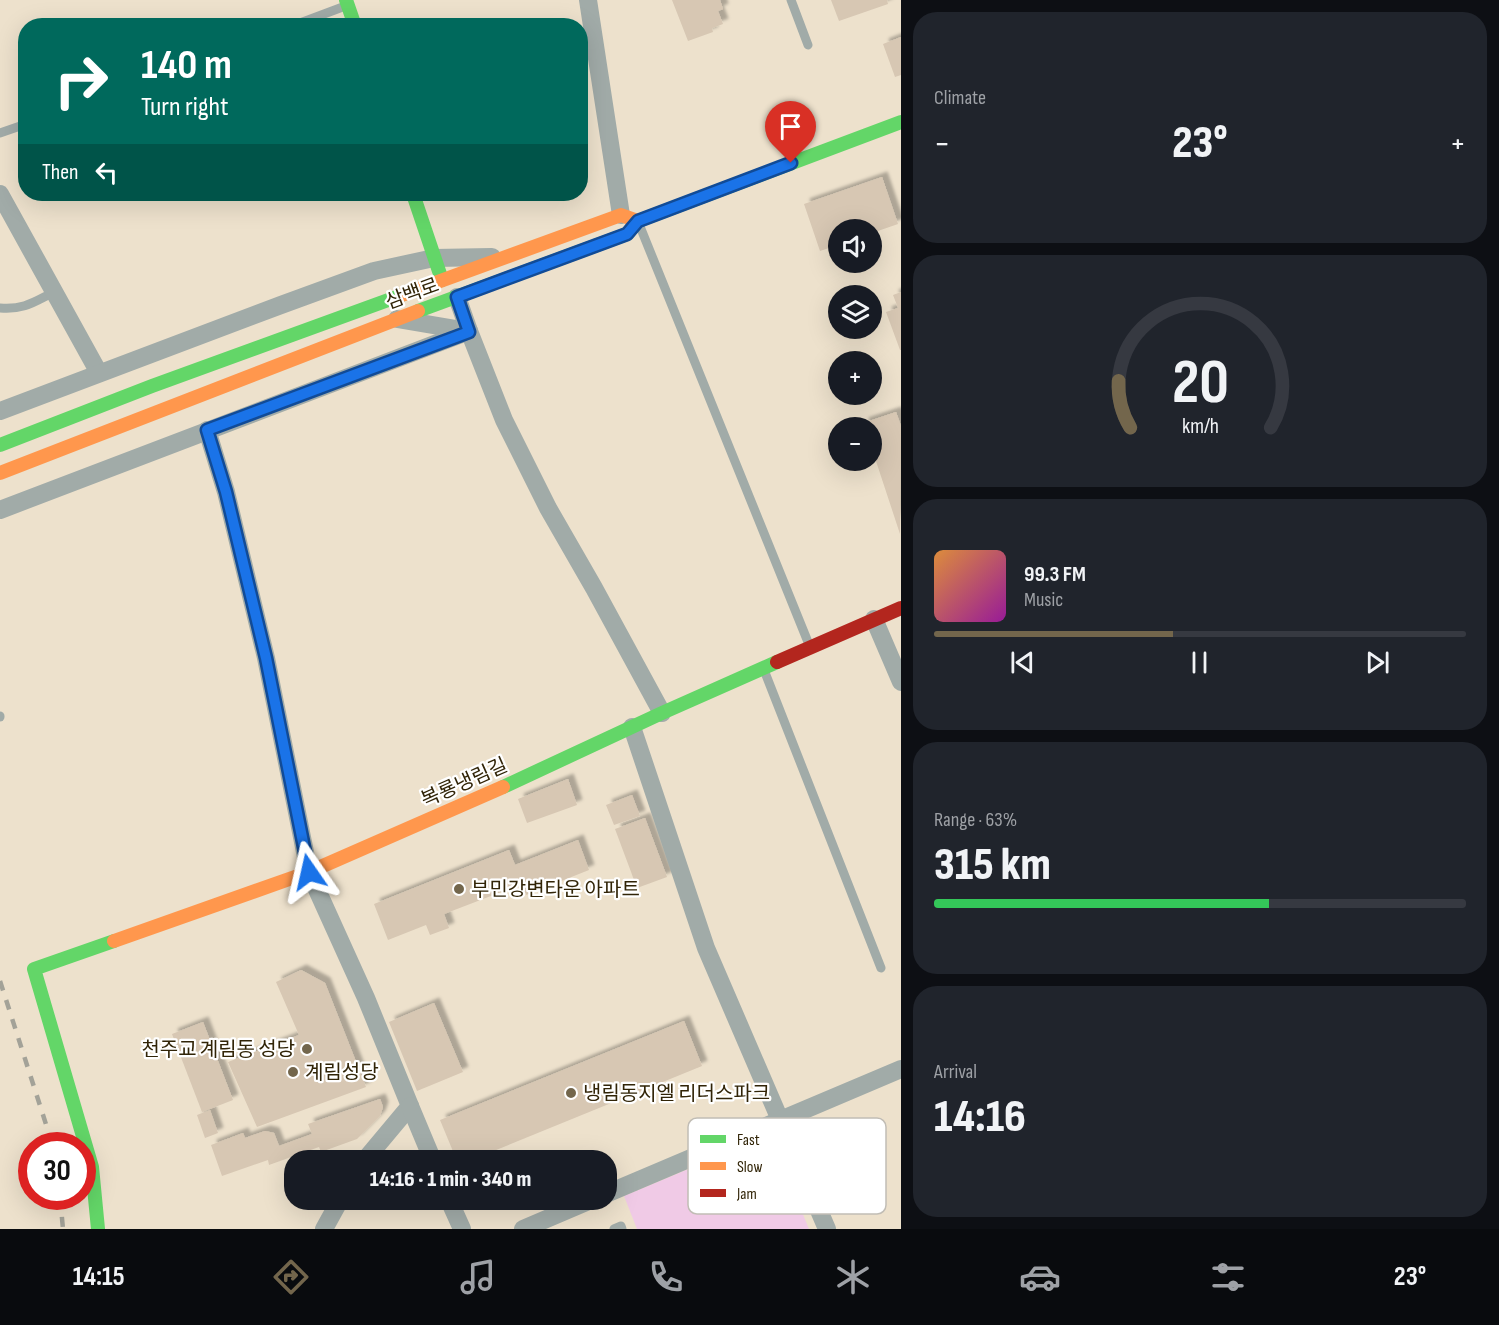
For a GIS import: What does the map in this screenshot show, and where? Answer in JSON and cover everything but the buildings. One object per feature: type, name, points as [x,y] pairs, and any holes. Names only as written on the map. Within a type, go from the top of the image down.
[{"type":"street","points":[[0,445],[152,386],[442,280],[629,218],[588,0]]},
{"type":"street","points":[[347,3],[352,18]]},
{"type":"street","name":"삼백로","points":[[0,473],[396,319],[627,234],[629,218],[900,122]]},
{"type":"street","points":[[0,194],[99,373]]},
{"type":"street","points":[[415,201],[442,280]]},
{"type":"street","points":[[0,411],[374,271],[434,258],[506,257]]},
{"type":"street","points":[[457,297],[504,420],[548,508],[662,713]]},
{"type":"street","points":[[396,319],[469,332]]},
{"type":"street","points":[[0,510],[469,332]]},
{"type":"street","points":[[207,430],[226,492],[266,658],[309,872],[366,998],[428,1150]]},
{"type":"street","name":"복룡냉림길","points":[[98,1229],[93,1167],[34,969],[309,872],[900,608]]},
{"type":"street","points":[[874,619],[900,682]]},
{"type":"street","points":[[632,727],[706,948],[780,1118]]},
{"type":"street","points":[[786,1118],[900,1069]]},
{"type":"street","points":[[373,1150],[410,1106]]},
{"type":"street","points":[[617,1189],[688,1159]]},
{"type":"street","points":[[324,1229],[334,1210]]},
{"type":"street","points":[[453,1210],[462,1229]]},
{"type":"street","points":[[523,1229],[568,1210]]},
{"type":"street","points":[[821,1214],[827,1229]]},
{"type":"lane","points":[[791,0],[808,45]]},
{"type":"lane","points":[[311,18],[347,3]]},
{"type":"lane","points":[[0,133],[18,127]]},
{"type":"lane","points":[[629,218],[810,647]]},
{"type":"lane","points":[[0,308],[27,306],[54,292]]},
{"type":"lane","points":[[763,668],[881,969]]},
{"type":"lane","points":[[614,1229],[621,1226],[622,1229]]},
{"type":"shaded area","points":[[688,1169],[688,1214],[803,1214],[809,1229],[637,1229],[624,1196]]},
{"type":"railway","points":[[0,981],[49,1132]]},
{"type":"railway","points":[[61,1210],[63,1229]]},
{"type":"traffic: fast","points":[[346,0],[352,18]]},
{"type":"traffic: fast","points":[[418,311],[627,234],[638,221],[901,122]]},
{"type":"traffic: fast","points":[[415,201],[442,280]]},
{"type":"traffic: fast","points":[[0,445],[152,386],[402,295]]},
{"type":"traffic: fast","points":[[503,787],[777,662]]},
{"type":"traffic: fast","points":[[98,1229],[92,1167],[34,969],[114,941]]},
{"type":"traffic: slow","points":[[402,295],[621,215],[638,221]]},
{"type":"traffic: slow","points":[[0,473],[418,311]]},
{"type":"traffic: slow","points":[[114,941],[309,872],[503,787]]},
{"type":"traffic: jam","points":[[777,662],[901,608]]},
{"type":"place","name":"부민강변타운 아파트","points":[[459,889]]},
{"type":"place","name":"천주교 계림동 성당","points":[[307,1049]]},
{"type":"place","name":"계림성당","points":[[293,1072]]},
{"type":"place","name":"냉림동지엘 리더스파크","points":[[571,1093]]},
{"type":"route","points":[[309,872],[266,658],[226,492],[207,430],[469,332],[457,297],[627,234],[638,221],[791,163]]}]
